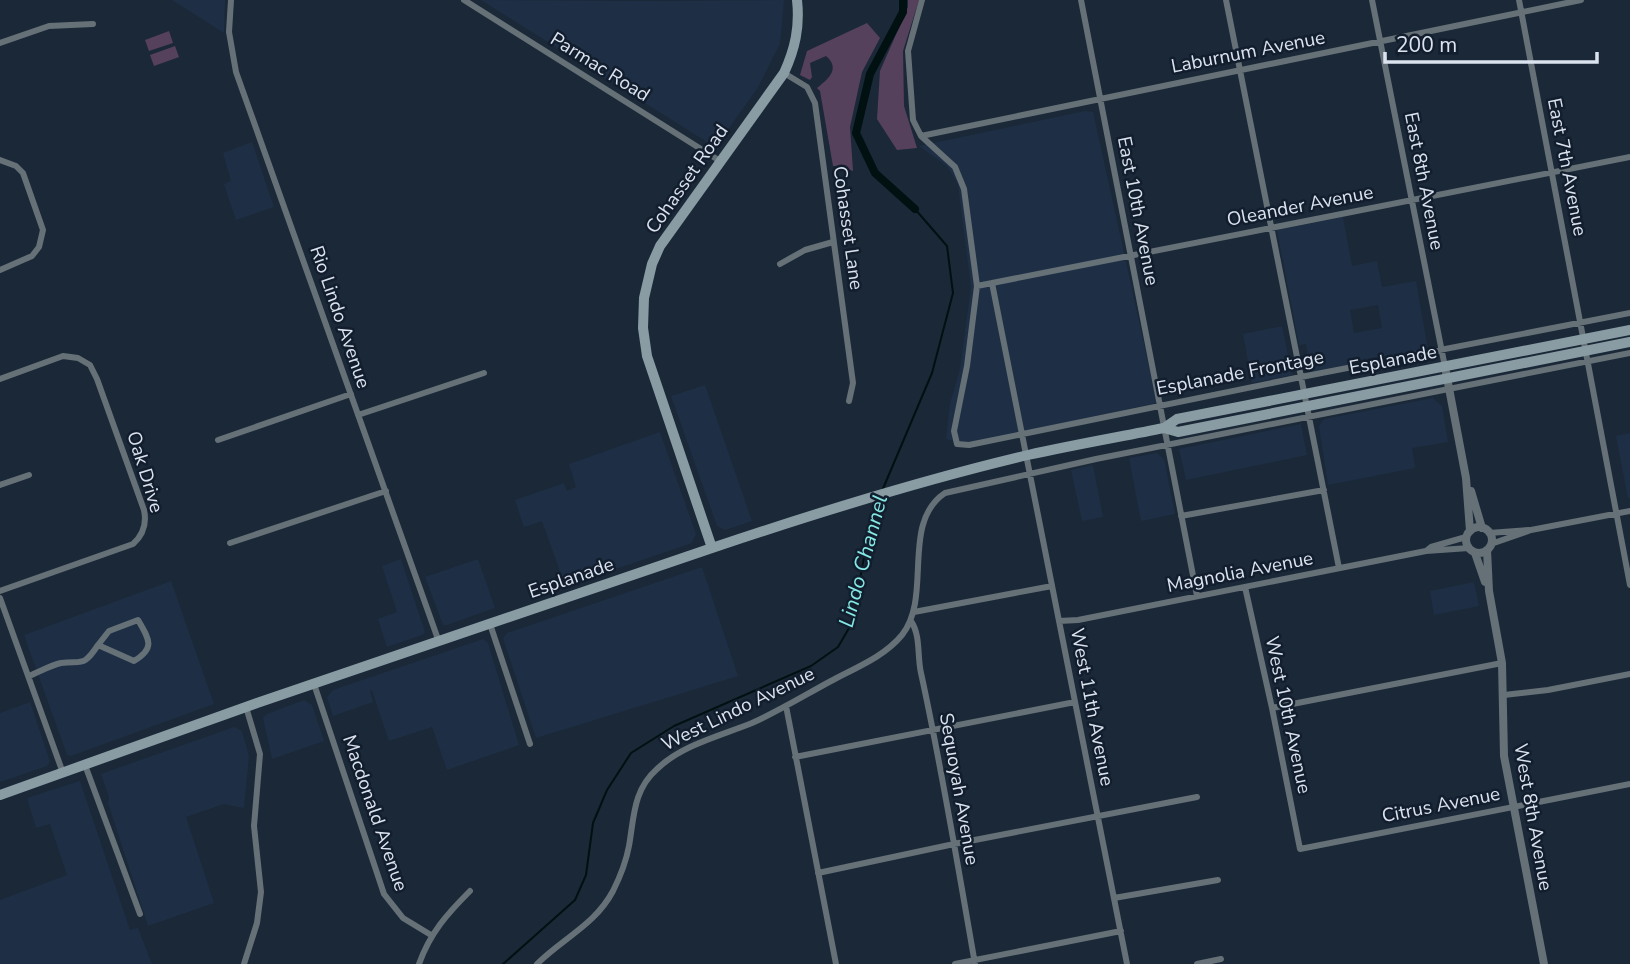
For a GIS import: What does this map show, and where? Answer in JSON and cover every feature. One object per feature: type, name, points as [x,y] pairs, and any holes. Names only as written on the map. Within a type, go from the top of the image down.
[{"type":"main road","name":"Cohasset Road","points":[[712,548],[647,356],[643,313],[647,282],[660,246],[784,73],[793,52],[798,29],[797,0]]},
{"type":"main road","name":"Esplanade","points":[[1164,428],[1178,432],[1307,406],[1630,330]]},
{"type":"main road","name":"Esplanade","points":[[0,795],[712,548],[928,482],[1027,456],[1164,428],[1177,419],[1446,372],[1588,356],[1630,342]]},
{"type":"street","name":"Rio Lindo Avenue","points":[[231,0],[229,32],[236,72],[439,642]]},
{"type":"street","name":"Parmac Road","points":[[464,0],[720,161]]},
{"type":"street","points":[[922,0],[911,36],[908,72],[913,120],[921,136],[955,167],[964,189],[977,286]]},
{"type":"street","name":"East 10th Avenue","points":[[1081,0],[1164,428]]},
{"type":"street","points":[[1226,0],[1339,568]]},
{"type":"street","name":"East 8th Avenue","points":[[1372,0],[1446,372]]},
{"type":"street","name":"East 7th Avenue","points":[[1519,0],[1630,585]]},
{"type":"street","name":"Laburnum Avenue","points":[[921,136],[1581,0]]},
{"type":"street","points":[[0,43],[49,26],[93,24]]},
{"type":"street","name":"Cohasset Lane","points":[[784,73],[807,87],[815,103],[853,383],[849,401]]},
{"type":"street","name":"Oleander Avenue","points":[[977,286],[1630,157]]},
{"type":"street","points":[[0,160],[16,166],[23,173],[43,230],[39,247],[32,256],[0,270]]},
{"type":"street","points":[[780,264],[805,250],[833,242]]},
{"type":"street","name":"West 11th Avenue","points":[[992,282],[1128,964]]},
{"type":"street","name":"Esplanade Frontage","points":[[977,286],[967,366],[954,431],[957,444],[969,445],[1630,313]]},
{"type":"street","points":[[1030,473],[1450,390],[1588,356],[1630,353]]},
{"type":"street","name":"Oak Drive","points":[[0,379],[64,356],[78,358],[90,365],[144,510],[145,521],[143,531],[133,544],[0,592]]},
{"type":"street","points":[[1446,372],[1466,478],[1469,534],[1485,530],[1531,530]]},
{"type":"street","points":[[358,415],[484,373]]},
{"type":"street","points":[[218,440],[351,394]]},
{"type":"street","points":[[1164,428],[1197,596]]},
{"type":"street","name":"West Lindo Avenue","points":[[537,964],[593,919],[609,898],[625,861],[637,799],[650,775],[687,749],[786,706],[881,654],[899,639],[911,621],[922,531],[936,500],[957,489],[1030,473]]},
{"type":"street","points":[[0,485],[29,475]]},
{"type":"street","points":[[1466,478],[1485,530]]},
{"type":"street","points":[[1181,516],[1324,490]]},
{"type":"street","points":[[230,543],[386,491]]},
{"type":"street","points":[[1472,550],[1489,547],[1531,530],[1630,510]]},
{"type":"street","name":"West 8th Avenue","points":[[1485,530],[1489,547],[1489,591],[1502,663],[1503,748],[1544,964]]},
{"type":"street","name":"West 8th Avenue","points":[[1469,534],[1472,550],[1489,591]]},
{"type":"street","name":"Magnolia Avenue","points":[[1426,551],[1469,534]]},
{"type":"street","name":"Magnolia Avenue","points":[[1059,621],[1078,620],[1426,551],[1472,550]]},
{"type":"street","points":[[914,612],[1052,586]]},
{"type":"street","name":"West 10th Avenue","points":[[1245,587],[1300,849]]},
{"type":"street","points":[[0,598],[63,773]]},
{"type":"street","points":[[29,676],[60,663],[86,661],[98,645],[109,631],[138,620],[147,635],[149,649],[134,661],[98,645]]},
{"type":"street","name":"Sequoyah Avenue","points":[[911,621],[915,628],[919,664],[975,962]]},
{"type":"street","points":[[490,624],[530,744]]},
{"type":"street","points":[[1272,708],[1502,663]]},
{"type":"street","points":[[1503,695],[1548,690],[1630,674]]},
{"type":"street","name":"Macdonald Avenue","points":[[314,684],[384,894],[403,918],[431,935]]},
{"type":"street","points":[[795,757],[1075,702]]},
{"type":"street","points":[[786,706],[836,964]]},
{"type":"street","points":[[244,964],[259,915],[261,892],[254,826],[260,754],[246,708]]},
{"type":"street","points":[[85,765],[140,914]]},
{"type":"street","name":"Citrus Avenue","points":[[1300,849],[1630,784]]},
{"type":"street","points":[[818,873],[1196,797]]},
{"type":"street","points":[[1114,898],[1218,880]]},
{"type":"street","points":[[419,964],[431,935],[443,918],[470,891]]},
{"type":"street","points":[[955,964],[1121,931]]},
{"type":"street","points":[[1197,964],[1221,959]]},
{"type":"shaded area","points":[[172,0],[225,0],[224,33]]},
{"type":"shaded area","points":[[481,0],[784,0],[780,44],[757,89],[719,142],[707,142]]},
{"type":"shaded area","points":[[908,0],[919,0],[903,51],[904,106],[917,148],[897,150],[877,119],[880,71],[908,7]]},
{"type":"shaded area","points":[[867,23],[880,38],[862,72],[850,127],[853,171],[833,166],[820,91],[817,88],[831,74],[833,69],[830,61],[826,56],[810,63],[810,80],[800,75],[807,51]]},
{"type":"shaded area","points":[[169,31],[173,43],[149,51],[145,40]]},
{"type":"shaded area","points":[[175,46],[179,57],[154,66],[150,55]]},
{"type":"shaded area","points":[[1085,111],[1093,112],[1157,403],[978,441],[962,443],[946,439],[950,404],[960,369],[971,287],[958,184],[947,166],[919,146]]},
{"type":"shaded area","points":[[252,142],[274,207],[236,220],[224,184],[231,181],[223,153]]},
{"type":"shaded area","points":[[1343,217],[1352,266],[1377,261],[1382,287],[1416,281],[1428,350],[1352,361],[1352,364],[1311,372],[1306,344],[1299,345],[1277,230]],"holes":[[[1378,305],[1382,328],[1354,333],[1350,310]]]},
{"type":"shaded area","points":[[1282,326],[1292,375],[1252,383],[1243,334]]},
{"type":"shaded area","points":[[705,385],[752,521],[725,530],[717,526],[671,396]]},
{"type":"shaded area","points":[[1433,398],[1442,406],[1448,442],[1412,448],[1415,468],[1328,485],[1319,426],[1324,419]]},
{"type":"shaded area","points":[[1301,424],[1307,455],[1186,480],[1179,449]]},
{"type":"shaded area","points":[[660,432],[696,534],[692,543],[607,572],[605,569],[564,583],[542,521],[524,527],[515,500],[564,483],[567,491],[576,487],[569,464]]},
{"type":"shaded area","points":[[1630,433],[1630,498],[1628,498],[1616,436]]},
{"type":"shaded area","points":[[1157,453],[1164,459],[1175,514],[1141,521],[1129,458]]},
{"type":"shaded area","points":[[1093,465],[1103,517],[1082,521],[1071,470]]},
{"type":"shaded area","points":[[401,559],[425,632],[387,647],[378,619],[397,612],[382,566]]},
{"type":"shaded area","points":[[478,559],[495,608],[443,625],[425,577]]},
{"type":"shaded area","points":[[702,567],[738,676],[536,738],[503,638],[507,633]]},
{"type":"shaded area","points":[[171,581],[214,704],[71,756],[67,755],[24,635]]},
{"type":"shaded area","points":[[1474,582],[1479,606],[1434,615],[1430,591]]},
{"type":"shaded area","points":[[483,639],[488,643],[519,745],[447,770],[432,727],[389,741],[372,690],[373,702],[333,716],[327,697],[333,690]]},
{"type":"shaded area","points":[[304,700],[312,705],[324,741],[272,759],[263,718]]},
{"type":"shaded area","points":[[30,702],[50,762],[47,766],[0,782],[0,713]]},
{"type":"shaded area","points":[[234,727],[242,731],[249,756],[244,808],[224,804],[186,817],[214,903],[148,926],[101,774]]},
{"type":"shaded area","points":[[80,781],[130,930],[138,928],[152,964],[0,964],[0,900],[67,875],[50,824],[36,828],[27,798]]},
{"type":"waterway","name":"Lindo Channel","points":[[903,0],[903,12],[870,74],[856,133],[875,173],[915,209]]},
{"type":"waterway","name":"Lindo Channel","points":[[882,491],[932,373],[953,293],[947,246],[915,209]]},
{"type":"waterway","name":"Lindo Channel","points":[[503,964],[575,900],[586,875],[593,823],[607,790],[631,753],[674,726],[811,666],[838,647],[852,623],[868,535],[879,499]]}]
